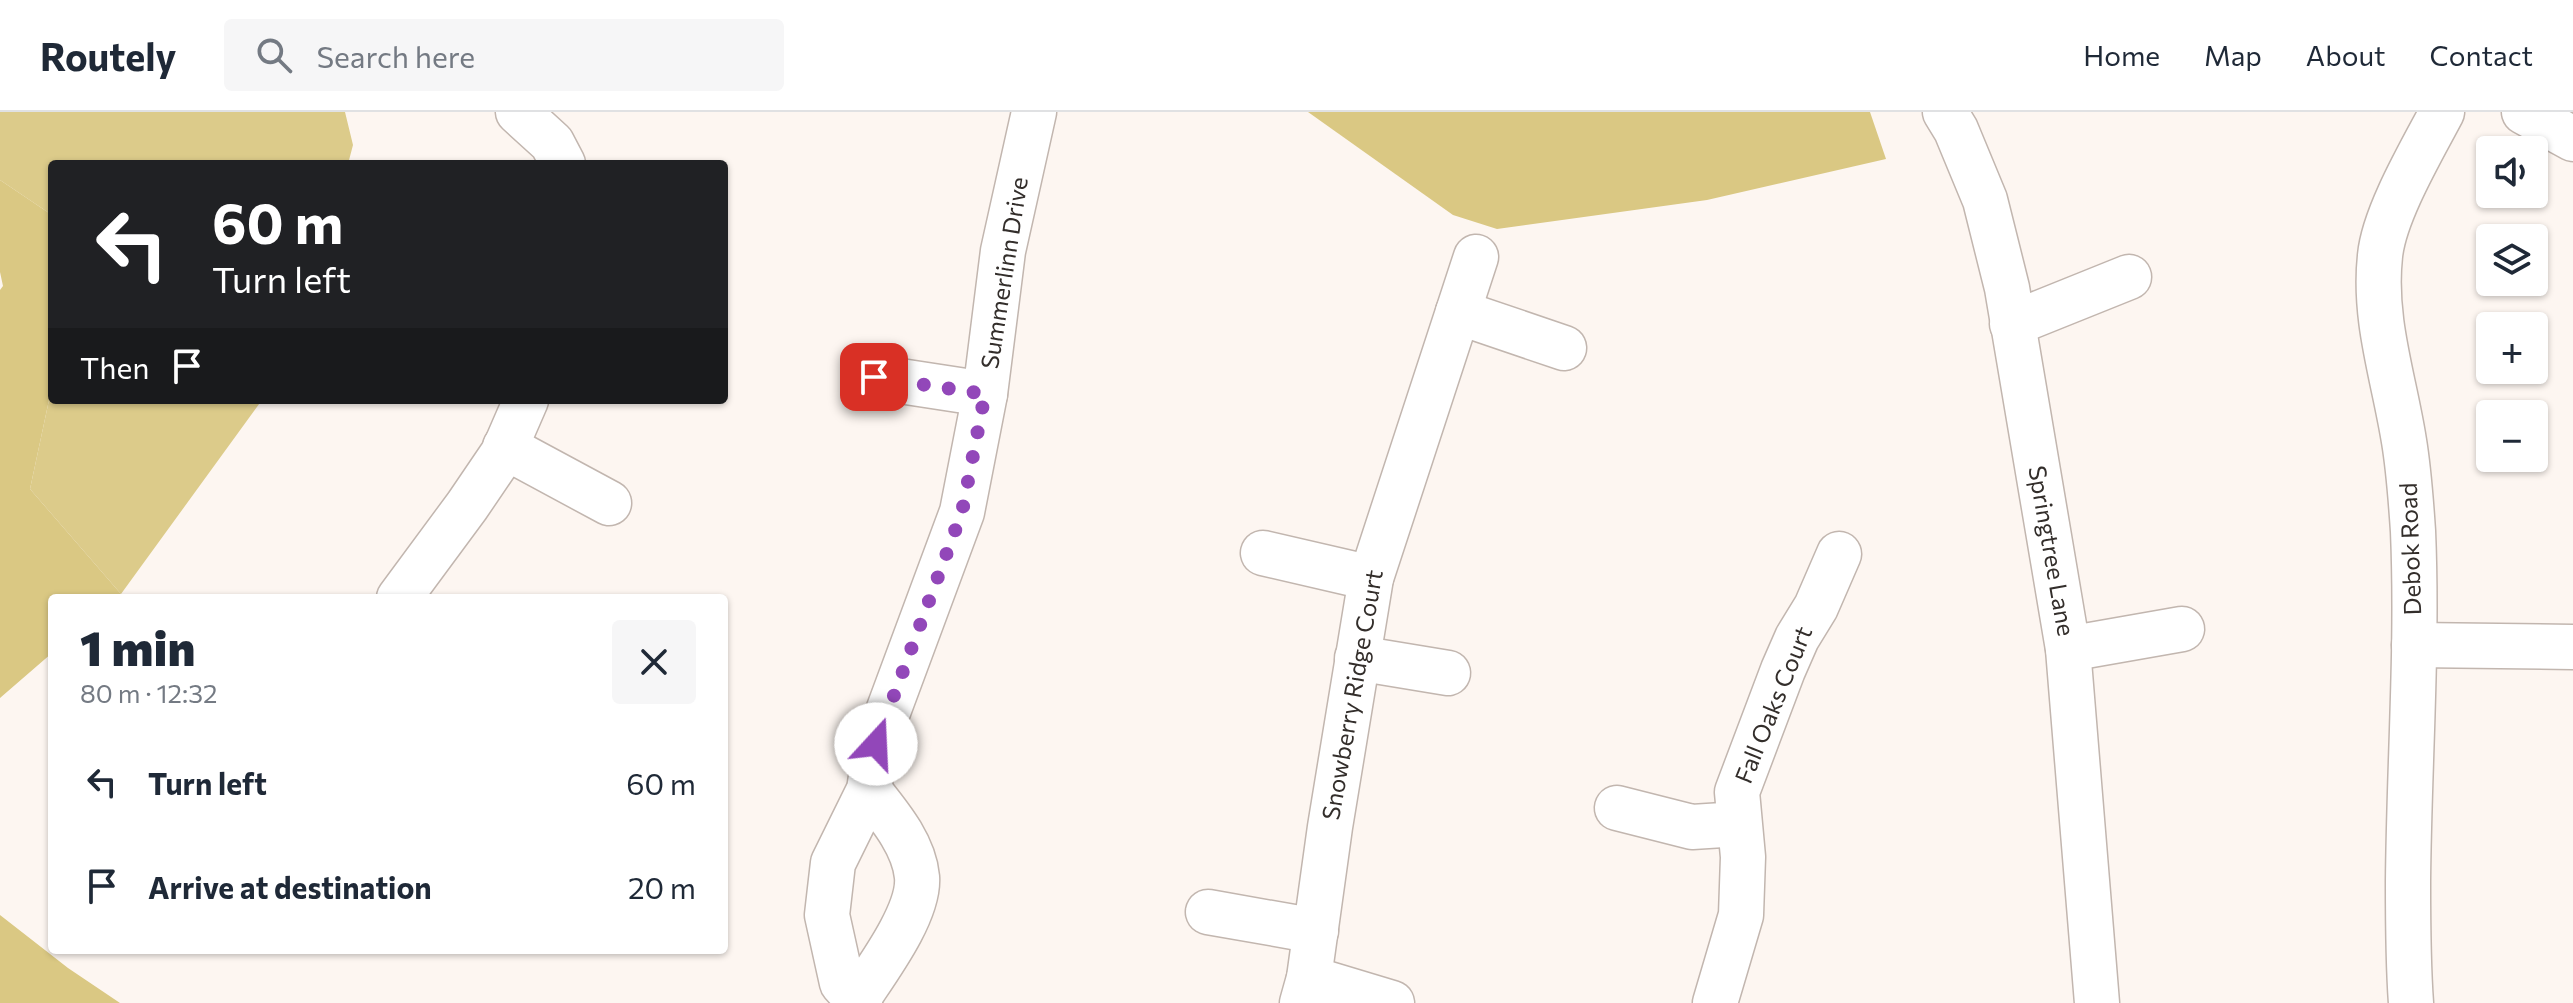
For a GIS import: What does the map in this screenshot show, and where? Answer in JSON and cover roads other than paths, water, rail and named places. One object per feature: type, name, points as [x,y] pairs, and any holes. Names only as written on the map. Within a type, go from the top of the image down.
[{"type":"street","points":[[518,112],[552,143],[561,160]]},
{"type":"street","name":"Summerlinn Drive","points":[[844,997],[827,915],[833,863],[869,790],[876,744],[962,512],[985,394],[1003,251],[1034,112]]},
{"type":"street","name":"Springtree Lane","points":[[1945,112],[1956,130],[1985,200],[2007,288],[2068,649],[2097,1003]]},
{"type":"street","name":"Debok Road","points":[[2411,1003],[2408,844],[2415,575],[2404,440],[2378,315],[2377,289],[2380,252],[2394,210],[2442,112]]},
{"type":"street","points":[[2524,112],[2573,139]]},
{"type":"street","name":"Snowberry Ridge Court","points":[[1306,990],[1371,578],[1476,257]]},
{"type":"street","points":[[2012,324],[2129,277]]},
{"type":"street","points":[[1458,312],[1564,348]]},
{"type":"street","points":[[874,377],[985,394]]},
{"type":"street","points":[[402,594],[467,506],[505,447],[524,404]]},
{"type":"street","points":[[505,447],[609,503]]},
{"type":"street","points":[[1263,553],[1371,578]]},
{"type":"street","name":"Fall Oaks Court","points":[[1715,1003],[1741,915],[1743,857],[1737,792],[1797,638],[1816,607],[1839,554]]},
{"type":"street","points":[[2068,649],[2182,629]]},
{"type":"street","points":[[2414,645],[2573,647]]},
{"type":"street","points":[[1357,658],[1448,673]]},
{"type":"street","points":[[844,997],[911,912],[917,878],[907,845],[890,816],[869,790]]},
{"type":"street","points":[[1617,808],[1692,827],[1739,824]]},
{"type":"street","points":[[1208,912],[1316,931]]},
{"type":"street","points":[[1306,990],[1392,1003]]}]
